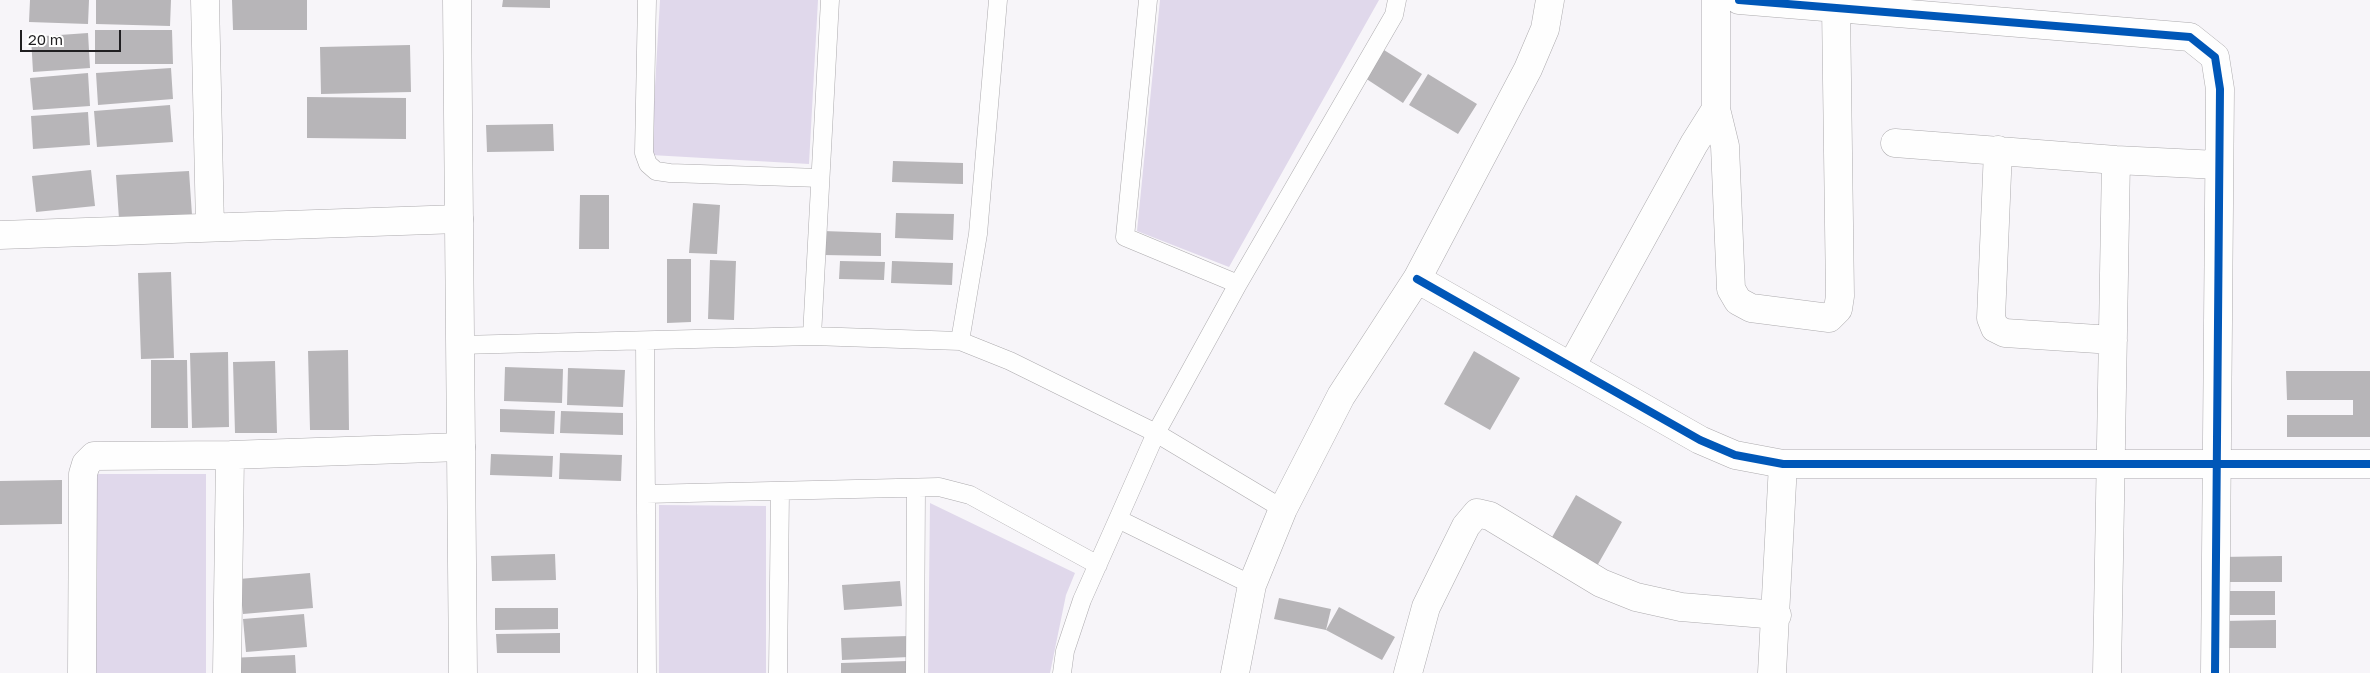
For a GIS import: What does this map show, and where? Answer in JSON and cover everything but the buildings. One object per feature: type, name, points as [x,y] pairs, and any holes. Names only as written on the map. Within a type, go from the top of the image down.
[{"type":"street","points":[[205,0],[210,227]]},
{"type":"street","points":[[456,0],[464,673]]},
{"type":"street","points":[[1235,673],[1252,585],[1283,509],[1341,396],[1417,279],[1528,69],[1545,29],[1550,0]]},
{"type":"street","points":[[1716,0],[1716,109],[1726,146],[1731,289],[1738,301],[1751,308],[1829,318],[1838,310],[1840,296],[1836,7]]},
{"type":"street","points":[[1739,0],[2190,37],[2215,57],[2220,89],[2215,673]]},
{"type":"street","points":[[1572,365],[1694,144],[1716,109]]},
{"type":"street","points":[[1895,143],[2116,160],[2218,165]]},
{"type":"street","points":[[1998,150],[1992,318],[1995,328],[2005,333],[2113,340]]},
{"type":"street","points":[[2107,673],[2116,160]]},
{"type":"street","points":[[0,235],[459,219]]},
{"type":"street","points":[[1417,279],[1572,365],[1700,440],[1735,455],[1783,464],[2110,466],[2370,464]]},
{"type":"street","points":[[82,673],[83,474],[86,464],[94,456],[230,455],[461,447]]},
{"type":"street","points":[[227,673],[230,455]]},
{"type":"street","points":[[1772,673],[1783,464]]},
{"type":"street","points":[[1408,673],[1426,607],[1466,526],[1477,513],[1490,516],[1601,583],[1636,597],[1681,607],[1776,615]]},
{"type":"lane","points":[[647,0],[644,153],[648,164],[656,171],[670,173],[820,178]]},
{"type":"lane","points":[[812,336],[830,0]]},
{"type":"lane","points":[[960,341],[978,234],[998,0]]},
{"type":"lane","points":[[1148,0],[1125,237],[1238,284]]},
{"type":"lane","points":[[1062,673],[1068,642],[1082,600],[1156,433],[1238,284],[1394,15],[1398,0]]},
{"type":"lane","points":[[460,345],[812,336],[960,341],[1010,361],[1156,433],[1283,509]]},
{"type":"lane","points":[[645,341],[647,673]]},
{"type":"lane","points":[[915,673],[916,488]]},
{"type":"lane","points":[[646,494],[938,488],[970,495],[1098,565]]},
{"type":"lane","points":[[778,673],[780,491]]},
{"type":"lane","points":[[1118,519],[1252,585]]},
{"type":"shaded area","points":[[660,0],[818,0],[809,164],[651,155]]},
{"type":"shaded area","points":[[1160,0],[1379,0],[1229,267],[1137,231]]},
{"type":"shaded area","points":[[96,474],[206,474],[206,673],[96,673]]},
{"type":"shaded area","points":[[930,503],[1075,573],[1066,595],[1050,673],[928,673]]},
{"type":"shaded area","points":[[659,505],[766,506],[766,673],[659,673]]},
{"type":"cycle path","points":[[1739,0],[2190,37],[2215,57],[2220,89],[2215,673]]},
{"type":"cycle path","points":[[1417,279],[1700,440],[1735,455],[1783,464],[2370,464]]}]
